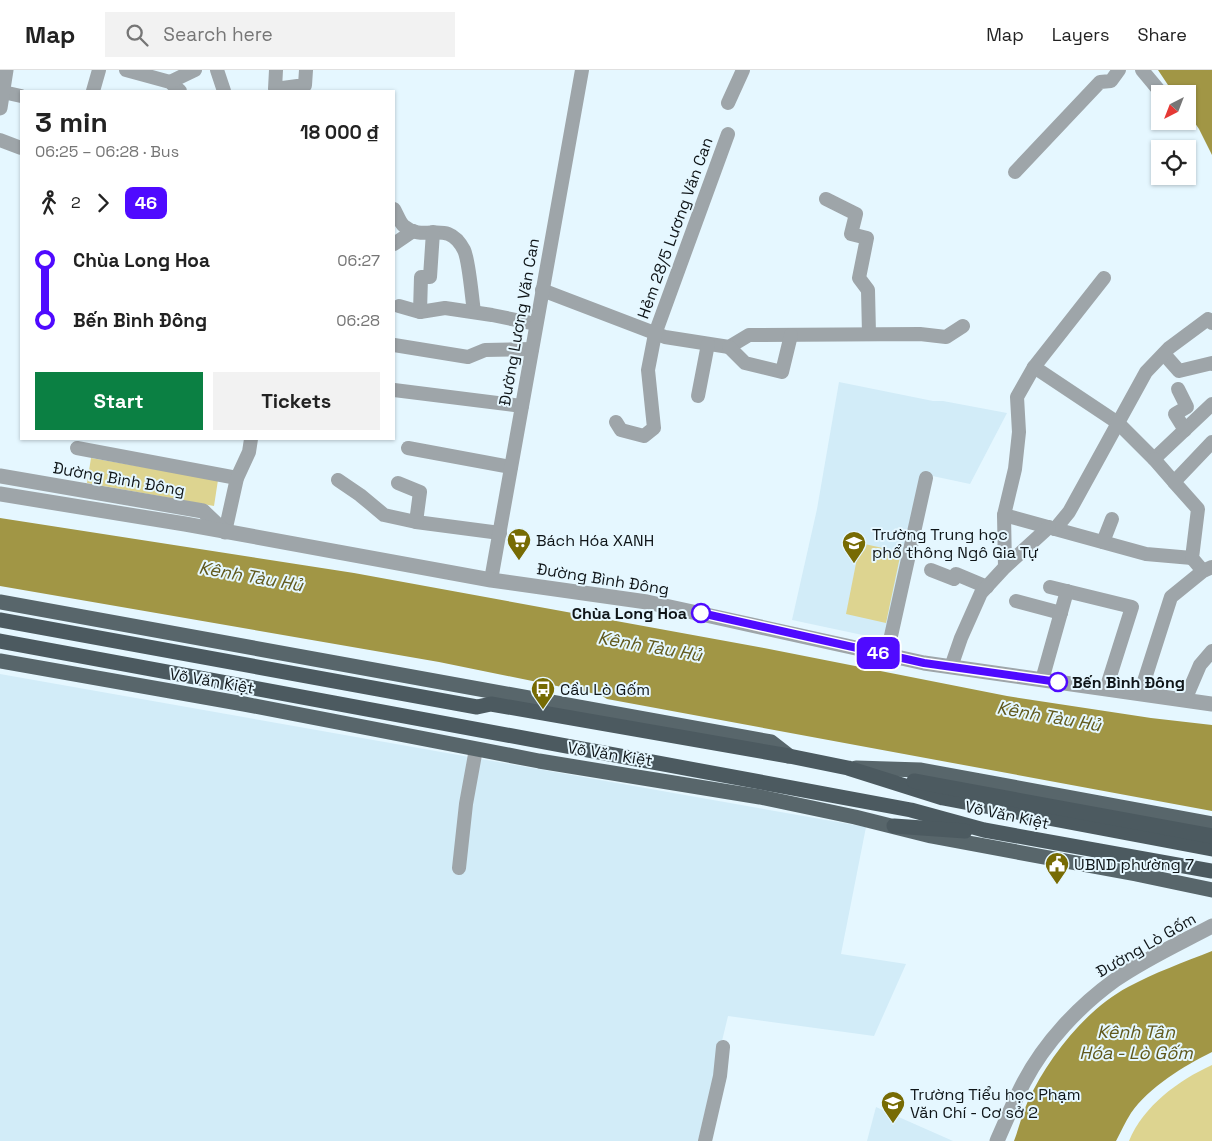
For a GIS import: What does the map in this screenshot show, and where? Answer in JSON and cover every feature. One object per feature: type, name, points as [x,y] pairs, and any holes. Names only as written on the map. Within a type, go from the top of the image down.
[{"type":"highway","name":"Võ Văn Kiệt","points":[[0,620],[477,707],[491,704],[789,756],[848,768],[942,798],[1212,849]]},
{"type":"highway","name":"Võ Văn Kiệt","points":[[0,642],[911,810],[984,830],[1212,871]]},
{"type":"highway","points":[[848,768],[1212,836]]},
{"type":"highway","points":[[894,826],[965,831],[984,830]]},
{"type":"main road","name":"Võ Văn Kiệt","points":[[0,602],[771,742],[789,756]]},
{"type":"main road","name":"Võ Văn Kiệt","points":[[0,610],[480,697],[491,704]]},
{"type":"main road","name":"Võ Văn Kiệt","points":[[0,661],[244,704],[539,761],[760,797],[894,826],[931,836],[1212,890]]},
{"type":"main road","points":[[848,768],[921,770],[1212,824]]},
{"type":"street","points":[[0,108],[6,70]]},
{"type":"street","points":[[93,90],[99,70]]},
{"type":"street","points":[[126,70],[175,87],[195,70]]},
{"type":"street","points":[[217,70],[224,90]]},
{"type":"street","points":[[276,70],[275,89],[305,88],[306,70]]},
{"type":"street","name":"Đường Lương Văn Can","points":[[491,580],[582,70]]},
{"type":"street","points":[[728,104],[743,70]]},
{"type":"street","points":[[1015,172],[1100,82],[1111,81],[1119,70]]},
{"type":"street","points":[[1142,70],[1154,85]]},
{"type":"street","points":[[3,92],[20,96]]},
{"type":"street","name":"Hẻm 28/5 Lương Văn Can","points":[[616,422],[621,430],[644,436],[654,428],[648,370],[655,334],[728,134]]},
{"type":"street","points":[[0,140],[20,148]]},
{"type":"street","points":[[826,199],[856,214],[851,234],[867,238],[859,278],[868,290],[869,334]]},
{"type":"street","points":[[395,212],[403,226],[419,234],[434,232],[447,233],[454,236],[465,252],[474,312]]},
{"type":"street","points":[[395,243],[413,231]]},
{"type":"street","points":[[420,312],[421,277],[430,278],[434,232]]},
{"type":"street","points":[[1005,568],[1004,515],[1015,469],[1019,432],[1017,397],[1034,367],[1104,278]]},
{"type":"street","points":[[542,290],[665,338],[729,347],[746,363],[782,372],[791,335]]},
{"type":"street","points":[[399,306],[420,312],[446,308],[536,324]]},
{"type":"street","points":[[951,667],[961,638],[981,593],[1005,568],[1069,512],[1146,372],[1164,354],[1208,319],[1212,323]]},
{"type":"street","points":[[729,347],[749,335],[920,334],[946,337],[963,326]]},
{"type":"street","points":[[698,396],[708,344]]},
{"type":"street","points":[[395,345],[468,357],[485,350],[532,348]]},
{"type":"street","points":[[1164,354],[1178,371],[1212,364]]},
{"type":"street","points":[[1034,367],[1118,423],[1154,459],[1198,509],[1192,558]]},
{"type":"street","points":[[395,390],[522,406]]},
{"type":"street","points":[[1178,390],[1187,408],[1175,414],[1185,430]]},
{"type":"street","points":[[1154,459],[1212,404]]},
{"type":"street","points":[[225,532],[237,478],[249,452],[251,440]]},
{"type":"street","points":[[1174,482],[1212,442]]},
{"type":"street","points":[[77,448],[237,478]]},
{"type":"street","points":[[408,448],[511,467]]},
{"type":"street","name":"Đường Bình Đông","points":[[0,476],[203,511],[225,532]]},
{"type":"street","points":[[887,654],[926,478]]},
{"type":"street","points":[[338,480],[384,515],[416,522],[500,533]]},
{"type":"street","points":[[398,483],[420,492],[416,522]]},
{"type":"street","name":"Đường Bình Đông","points":[[0,494],[185,524],[491,580],[647,602],[951,667],[1212,704]]},
{"type":"street","points":[[1004,515],[1146,554],[1192,558],[1208,569],[1171,597],[1140,694]]},
{"type":"street","points":[[1103,542],[1112,518]]},
{"type":"street","points":[[931,570],[954,579],[956,574],[986,587]]},
{"type":"street","points":[[1050,587],[1132,608],[1106,689]]},
{"type":"street","points":[[1042,680],[1067,591]]},
{"type":"street","points":[[1016,601],[1061,613]]},
{"type":"street","points":[[1185,700],[1200,665],[1212,651]]},
{"type":"street","points":[[459,868],[466,804],[476,749]]},
{"type":"street","name":"Đường Lò Gốm","points":[[997,1141],[1025,1080],[1037,1060],[1071,1018],[1116,979],[1212,926]]},
{"type":"street","points":[[706,1141],[720,1076],[723,1047]]},
{"type":"shaded area","name":"Trường Trung học phổ thông Ngô Gia Tự","points":[[839,382],[933,401],[943,401],[1007,413],[970,484],[923,474],[886,640],[792,620],[817,509]]},
{"type":"shaded area","points":[[91,458],[218,480],[214,506],[87,483]]},
{"type":"shaded area","points":[[860,543],[901,552],[886,623],[846,614]]},
{"type":"shaded area","points":[[0,674],[866,827],[841,954],[906,964],[874,1036],[728,1016],[698,1141],[0,1141]]},
{"type":"shaded area","points":[[1212,1065],[1212,1141],[1129,1141],[1143,1116],[1163,1096],[1187,1078]]},
{"type":"shaded area","name":"Trường Tiểu học Phạm Văn Chí - Cơ sở 2","points":[[876,1107],[953,1141],[867,1141]]},
{"type":"water","points":[[1158,70],[1212,70],[1212,155],[1196,125],[1196,85],[1168,85]]},
{"type":"water","name":"Kênh Tàu Hủ","points":[[0,518],[354,573],[764,648],[1007,696],[1151,718],[1212,725],[1212,811],[607,699],[601,695],[439,662],[0,586]]},
{"type":"water","name":"Kênh Tân Hóa - Lò Gốm","points":[[1212,951],[1212,1052],[1179,1071],[1147,1094],[1131,1113],[1116,1141],[1014,1141],[1026,1106],[1046,1068],[1069,1036],[1097,1008],[1128,987],[1159,972]]},
{"type":"bus line","name":"46","points":[[701,613],[924,663],[1058,682]]},
{"type":"place","name":"Bách Hóa XANH","points":[[519,561]]},
{"type":"place","name":"Trường Trung học phổ thông Ngô Gia Tự","points":[[854,564]]},
{"type":"place","name":"Chùa Long Hoa","points":[[701,613]]},
{"type":"place","name":"Bến Bình Đông","points":[[1058,682]]},
{"type":"place","name":"Cầu Lò Gốm","points":[[543,710]]},
{"type":"place","name":"UBND phường 7","points":[[1057,885]]},
{"type":"place","name":"Trường Tiểu học Phạm Văn Chí - Cơ sở 2","points":[[893,1124]]}]
